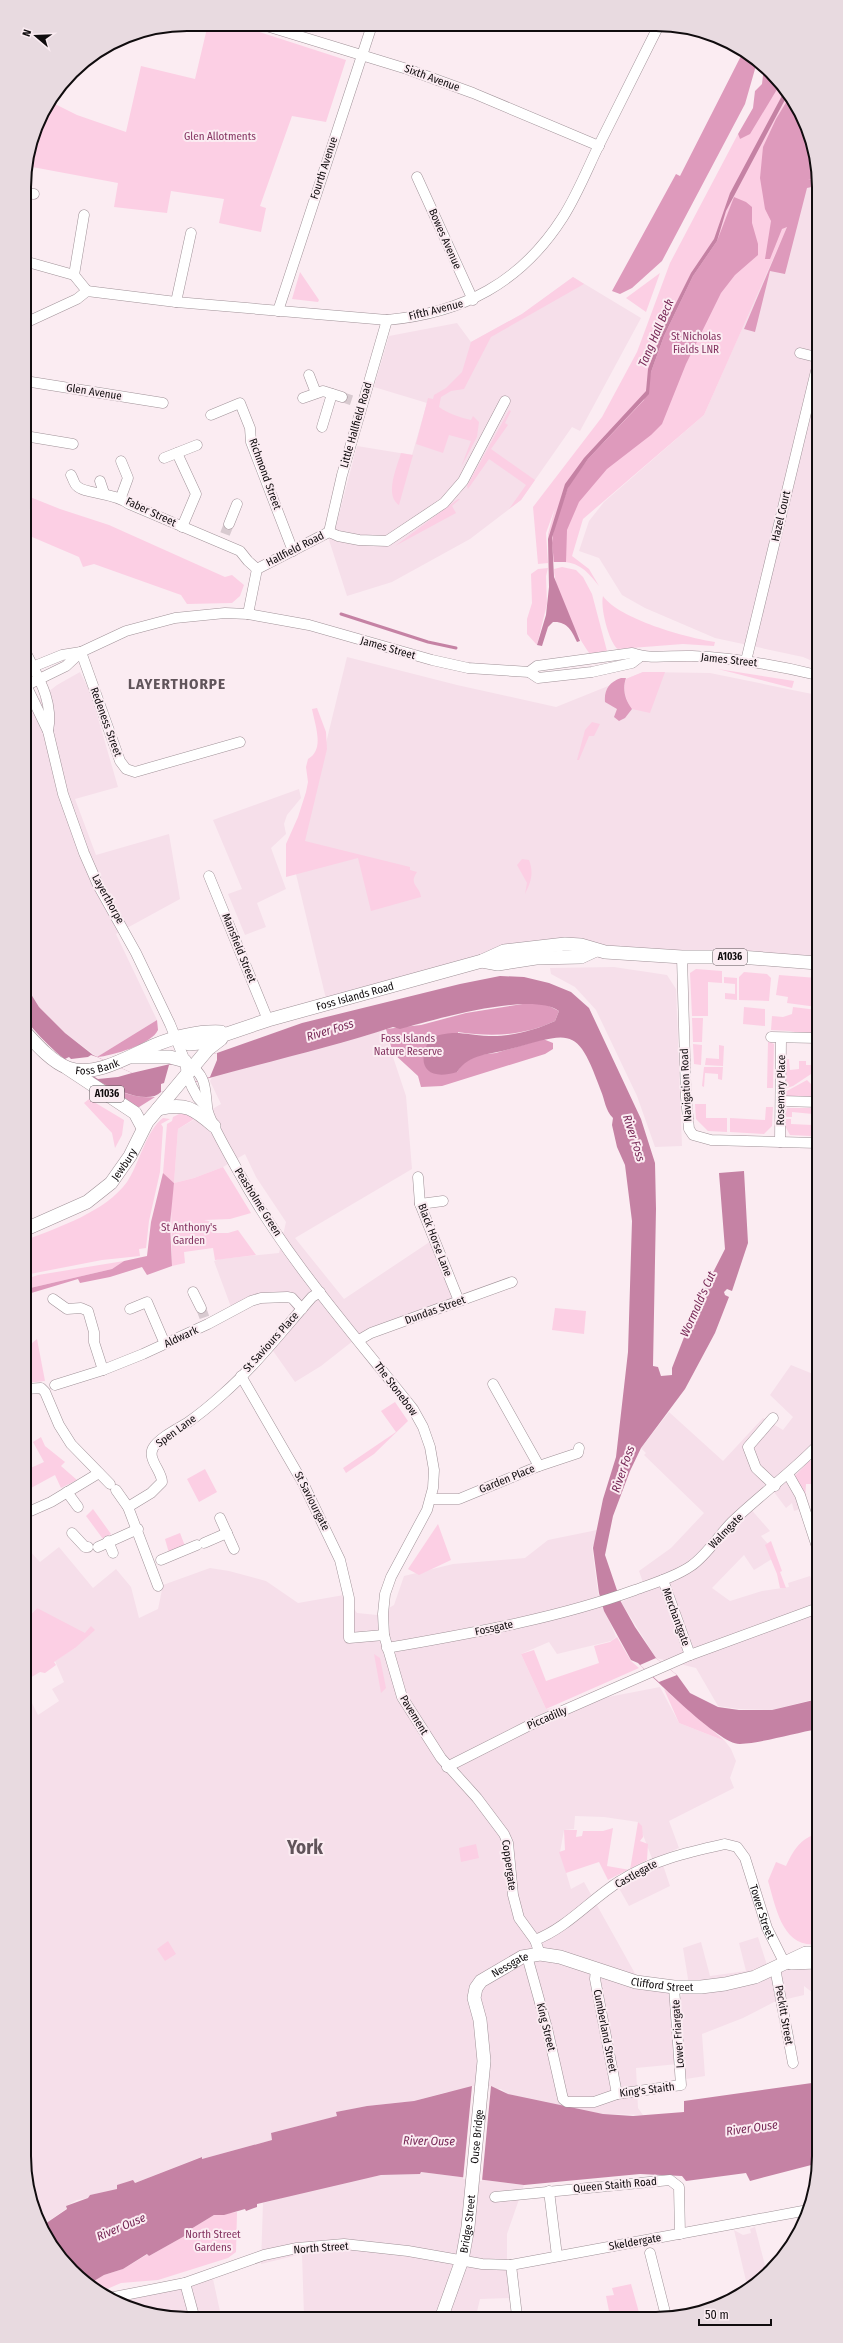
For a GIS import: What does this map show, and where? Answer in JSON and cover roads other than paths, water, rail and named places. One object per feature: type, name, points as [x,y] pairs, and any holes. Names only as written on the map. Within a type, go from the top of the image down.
[{"type":"main road","name":"Foss Islands Road","points":[[176,1039],[208,1032],[229,1033],[268,1020],[482,961],[496,952],[534,947],[581,944],[596,950],[682,957],[740,957],[812,963]]},
{"type":"main road","name":"Foss Islands Road","points":[[189,1071],[229,1033]]},
{"type":"main road","name":"Foss Bank","points":[[31,1038],[40,1048],[64,1066],[81,1070],[114,1064],[132,1058],[157,1044],[176,1039]]},
{"type":"main road","points":[[132,1058],[170,1057],[189,1071]]},
{"type":"main road","name":"A1036","points":[[64,1066],[136,1113],[143,1128]]},
{"type":"main road","name":"Jewbury","points":[[31,1227],[87,1202],[100,1193],[121,1171],[143,1128],[189,1071]]},
{"type":"main road","points":[[158,1109],[173,1106],[187,1107],[195,1110],[214,1126]]},
{"type":"main road","points":[[780,1966],[806,1953],[812,1953]]},
{"type":"main road","name":"Clifford Street","points":[[540,1954],[560,1957],[636,1982],[674,1987],[725,1984],[755,1976],[780,1966]]},
{"type":"main road","name":"Nessgate","points":[[481,1981],[527,1956],[540,1954]]},
{"type":"main road","points":[[780,1966],[812,1963]]},
{"type":"main road","name":"Ouse Bridge","points":[[472,2187],[482,2085],[483,2048],[474,1998],[476,1988],[481,1981]]},
{"type":"main road","name":"Bridge Street","points":[[443,2312],[462,2260],[472,2187]]},
{"type":"street","name":"Sixth Avenue","points":[[283,31],[362,55],[473,93],[599,146]]},
{"type":"street","name":"Fourth Avenue","points":[[278,311],[370,31]]},
{"type":"street","name":"Fifth Avenue","points":[[86,291],[176,302],[387,320],[434,313],[473,300],[518,270],[538,250],[563,217],[656,31]]},
{"type":"street","name":"Bowes Avenue","points":[[417,177],[473,300]]},
{"type":"street","points":[[74,276],[84,215]]},
{"type":"street","points":[[176,302],[191,233]]},
{"type":"street","points":[[31,263],[74,276],[86,291],[77,299],[31,320]]},
{"type":"street","name":"Little Hallfield Road","points":[[329,532],[358,402],[387,320]]},
{"type":"street","points":[[800,353],[812,356]]},
{"type":"street","points":[[309,375],[316,394]]},
{"type":"street","name":"Glen Avenue","points":[[31,382],[163,403]]},
{"type":"street","name":"Hazel Court","points":[[746,661],[812,387]]},
{"type":"street","points":[[303,398],[323,391],[337,396],[322,428]]},
{"type":"street","name":"Hallfield Road","points":[[248,614],[257,569],[329,532],[338,536],[359,540],[387,541],[444,503],[463,481],[505,401]]},
{"type":"street","name":"Richmond Street","points":[[211,415],[240,403],[250,428],[251,442],[293,551]]},
{"type":"street","points":[[31,437],[72,444]]},
{"type":"street","points":[[164,458],[197,445]]},
{"type":"street","name":"Faber Street","points":[[177,453],[196,494],[182,527]]},
{"type":"street","name":"Faber Street","points":[[121,461],[128,478],[121,497]]},
{"type":"street","name":"Faber Street","points":[[71,475],[77,486],[85,490],[121,497],[130,504],[182,527],[223,538],[240,551],[257,569]]},
{"type":"street","points":[[100,481],[104,493]]},
{"type":"street","points":[[229,524],[237,504]]},
{"type":"street","points":[[31,668],[62,656],[81,652],[126,631],[174,618],[211,613],[248,614]]},
{"type":"street","name":"James Street","points":[[248,614],[318,627],[406,654],[468,668],[529,672],[537,666],[632,653],[641,656],[693,656],[746,661],[812,674]]},
{"type":"street","points":[[31,683],[66,666],[81,652]]},
{"type":"street","name":"Redeness Street","points":[[81,652],[120,761],[126,768],[135,772],[240,742]]},
{"type":"street","name":"Layerthorpe","points":[[31,671],[39,679],[48,699],[50,709],[48,731]]},
{"type":"street","name":"Layerthorpe","points":[[31,695],[48,731],[63,794],[84,853],[98,885],[144,968],[189,1071]]},
{"type":"street","name":"Mansfield Street","points":[[209,876],[268,1020]]},
{"type":"street","name":"Navigation Road","points":[[682,957],[689,1129],[693,1135],[711,1140],[812,1143]]},
{"type":"street","points":[[771,1038],[812,1038]]},
{"type":"street","name":"Rosemary Place","points":[[776,1142],[781,1101],[781,1038]]},
{"type":"street","name":"Peasholme Green","points":[[189,1071],[202,1079],[207,1091],[206,1107]]},
{"type":"street","name":"Peasholme Green","points":[[189,1071],[198,1098],[206,1107],[214,1126],[240,1174],[273,1227],[320,1292]]},
{"type":"street","points":[[781,1101],[812,1102]]},
{"type":"street","name":"Black Horse Lane","points":[[418,1177],[420,1204],[459,1301]]},
{"type":"street","points":[[420,1204],[443,1201]]},
{"type":"street","name":"Dundas Street","points":[[359,1340],[371,1333],[512,1282]]},
{"type":"street","points":[[193,1292],[201,1308]]},
{"type":"street","name":"St Saviours Place","points":[[241,1376],[312,1297],[320,1292]]},
{"type":"street","name":"The Stonebow","points":[[320,1292],[413,1409],[423,1426],[430,1447],[434,1470],[432,1499],[391,1577],[385,1594],[383,1614],[384,1635]]},
{"type":"street","name":"Aldwark","points":[[55,1385],[103,1370],[165,1344],[207,1321],[260,1298],[292,1298],[302,1309]]},
{"type":"street","points":[[53,1299],[67,1309],[81,1308],[88,1311],[94,1332],[94,1342],[103,1370]]},
{"type":"street","points":[[130,1309],[147,1302],[165,1344]]},
{"type":"street","name":"Spen Lane","points":[[128,1507],[151,1493],[162,1482],[162,1476],[152,1457],[152,1448],[199,1414],[241,1376]]},
{"type":"street","name":"St Saviourgate","points":[[241,1376],[303,1483],[340,1560],[349,1598],[349,1638],[384,1635]]},
{"type":"street","points":[[493,1384],[539,1466]]},
{"type":"street","points":[[31,1389],[41,1388],[46,1392],[59,1425],[71,1444],[113,1487],[128,1507],[155,1562],[158,1586]]},
{"type":"street","points":[[773,1418],[748,1447],[756,1468],[775,1486]]},
{"type":"street","name":"Garden Place","points":[[432,1499],[459,1499],[539,1466],[578,1453],[579,1448]]},
{"type":"street","name":"Walmgate","points":[[621,1595],[663,1580],[690,1566],[733,1521],[812,1453]]},
{"type":"street","points":[[31,1510],[68,1492],[99,1473]]},
{"type":"street","points":[[788,1474],[800,1495],[812,1525]]},
{"type":"street","points":[[68,1492],[78,1508]]},
{"type":"street","points":[[220,1518],[234,1549]]},
{"type":"street","points":[[72,1533],[85,1547],[93,1547],[138,1529]]},
{"type":"street","points":[[155,1562],[227,1533]]},
{"type":"street","points":[[108,1541],[113,1553]]},
{"type":"street","name":"Merchantgate","points":[[663,1580],[690,1655]]},
{"type":"street","name":"Fossgate","points":[[387,1648],[478,1631],[599,1602],[621,1595]]},
{"type":"street","points":[[690,1655],[812,1610]]},
{"type":"street","name":"Pavement","points":[[384,1635],[402,1697],[448,1767]]},
{"type":"street","name":"Piccadilly","points":[[448,1767],[528,1726],[690,1655]]},
{"type":"street","name":"Coppergate","points":[[448,1767],[477,1798],[504,1834],[508,1843],[511,1883],[519,1918],[535,1940],[540,1954]]},
{"type":"street","name":"Castlegate","points":[[535,1940],[565,1922],[620,1881],[655,1862],[725,1844],[737,1847],[745,1858]]},
{"type":"street","name":"Tower Street","points":[[745,1858],[780,1966]]},
{"type":"street","name":"King Street","points":[[527,1956],[548,2028],[563,2099]]},
{"type":"street","name":"Peckitt Street","points":[[780,1966],[793,2063]]},
{"type":"street","name":"Cumberland Street","points":[[596,1969],[595,1979],[616,2094]]},
{"type":"street","name":"Lower Friargate","points":[[674,1987],[681,2082]]},
{"type":"street","name":"King's Staith","points":[[563,2099],[567,2102],[594,2102],[616,2094],[678,2087],[681,2085],[681,2082]]},
{"type":"street","name":"Queen Staith Road","points":[[495,2198],[549,2191],[670,2180],[679,2187],[680,2234]]},
{"type":"street","points":[[549,2191],[557,2256]]},
{"type":"street","name":"Skeldergate","points":[[462,2260],[482,2264],[511,2264],[802,2211]]},
{"type":"street","name":"North Street","points":[[118,2296],[184,2283],[264,2255],[298,2248],[344,2244],[462,2260]]},
{"type":"street","points":[[650,2253],[665,2312]]},
{"type":"street","points":[[511,2264],[517,2312]]},
{"type":"street","points":[[184,2283],[193,2312]]},
{"type":"water","points":[[782,95],[785,99],[726,211],[717,241],[693,276],[664,336],[651,372],[649,394],[588,459],[568,488],[552,538],[554,577],[580,641],[577,642],[571,631],[565,625],[558,622],[553,622],[548,627],[542,646],[537,645],[546,615],[549,587],[548,539],[565,484],[584,458],[646,391],[648,369],[663,329],[691,273],[714,239],[730,193]]},
{"type":"water","points":[[500,976],[524,977],[549,983],[571,992],[589,1008],[641,1119],[655,1163],[656,1209],[653,1366],[658,1367],[661,1376],[672,1375],[672,1368],[697,1304],[725,1249],[719,1173],[744,1171],[748,1243],[732,1291],[727,1289],[724,1292],[725,1295],[729,1297],[715,1333],[685,1389],[641,1448],[630,1471],[613,1516],[605,1555],[621,1602],[635,1627],[656,1658],[677,1675],[690,1693],[718,1707],[739,1710],[772,1710],[812,1700],[812,1730],[768,1740],[740,1744],[718,1734],[672,1696],[638,1663],[631,1660],[604,1611],[599,1593],[593,1548],[603,1499],[616,1457],[628,1352],[632,1221],[625,1165],[617,1147],[612,1125],[613,1118],[610,1115],[593,1070],[585,1054],[578,1044],[570,1039],[560,1037],[547,1039],[480,1056],[468,1061],[457,1072],[446,1074],[430,1072],[426,1068],[424,1062],[426,1046],[431,1037],[448,1033],[489,1036],[514,1034],[531,1030],[555,1021],[559,1011],[545,1006],[527,1004],[505,1006],[457,1014],[400,1029],[393,1027],[336,1044],[190,1083],[161,1092],[151,1097],[139,1096],[124,1092],[108,1086],[92,1077],[57,1053],[31,1026],[31,994],[39,1007],[65,1033],[93,1055],[132,1073],[217,1053],[302,1023],[460,984]]},
{"type":"water","name":"River Ouse","points":[[812,2083],[812,2165],[750,2181],[746,2173],[686,2181],[682,2176],[640,2174],[524,2185],[421,2172],[420,2174],[381,2175],[257,2204],[257,2207],[246,2211],[245,2209],[224,2215],[214,2215],[191,2229],[190,2233],[149,2256],[147,2254],[123,2269],[104,2275],[94,2281],[63,2251],[46,2223],[67,2209],[66,2206],[88,2198],[90,2195],[117,2189],[117,2185],[133,2180],[135,2183],[202,2157],[202,2159],[272,2140],[271,2133],[337,2116],[336,2112],[367,2106],[414,2101],[472,2086],[491,2086],[508,2094],[603,2114],[633,2116],[684,2112],[684,2101]]},
{"type":"waterway","points":[[341,614],[428,642],[456,648]]},
{"type":"tunnel","points":[[342,397],[354,401]]},
{"type":"tunnel","points":[[225,534],[229,524]]},
{"type":"tunnel","points":[[201,1308],[205,1319]]},
{"type":"district","name":"LAYERTHORPE","points":[[177,684]]},
{"type":"district","name":"York","points":[[305,1847]]},
{"type":"park label","name":"Glen Allotments","points":[[220,136]]},
{"type":"park label","name":"St Nicholas Fields LNR","points":[[696,342]]},
{"type":"park label","name":"Foss Islands Nature Reserve","points":[[408,1044]]},
{"type":"park label","name":"St Anthony's Garden","points":[[189,1233]]},
{"type":"park label","name":"North Street Gardens","points":[[213,2240]]},
{"type":"water label","name":"Tang Hall Beck","points":[[656,333]]},
{"type":"water label","name":"River Foss","points":[[330,1030]]},
{"type":"water label","name":"River Foss","points":[[634,1138]]},
{"type":"water label","name":"Wormald's Cut","points":[[698,1304]]},
{"type":"water label","name":"River Foss","points":[[623,1469]]}]
